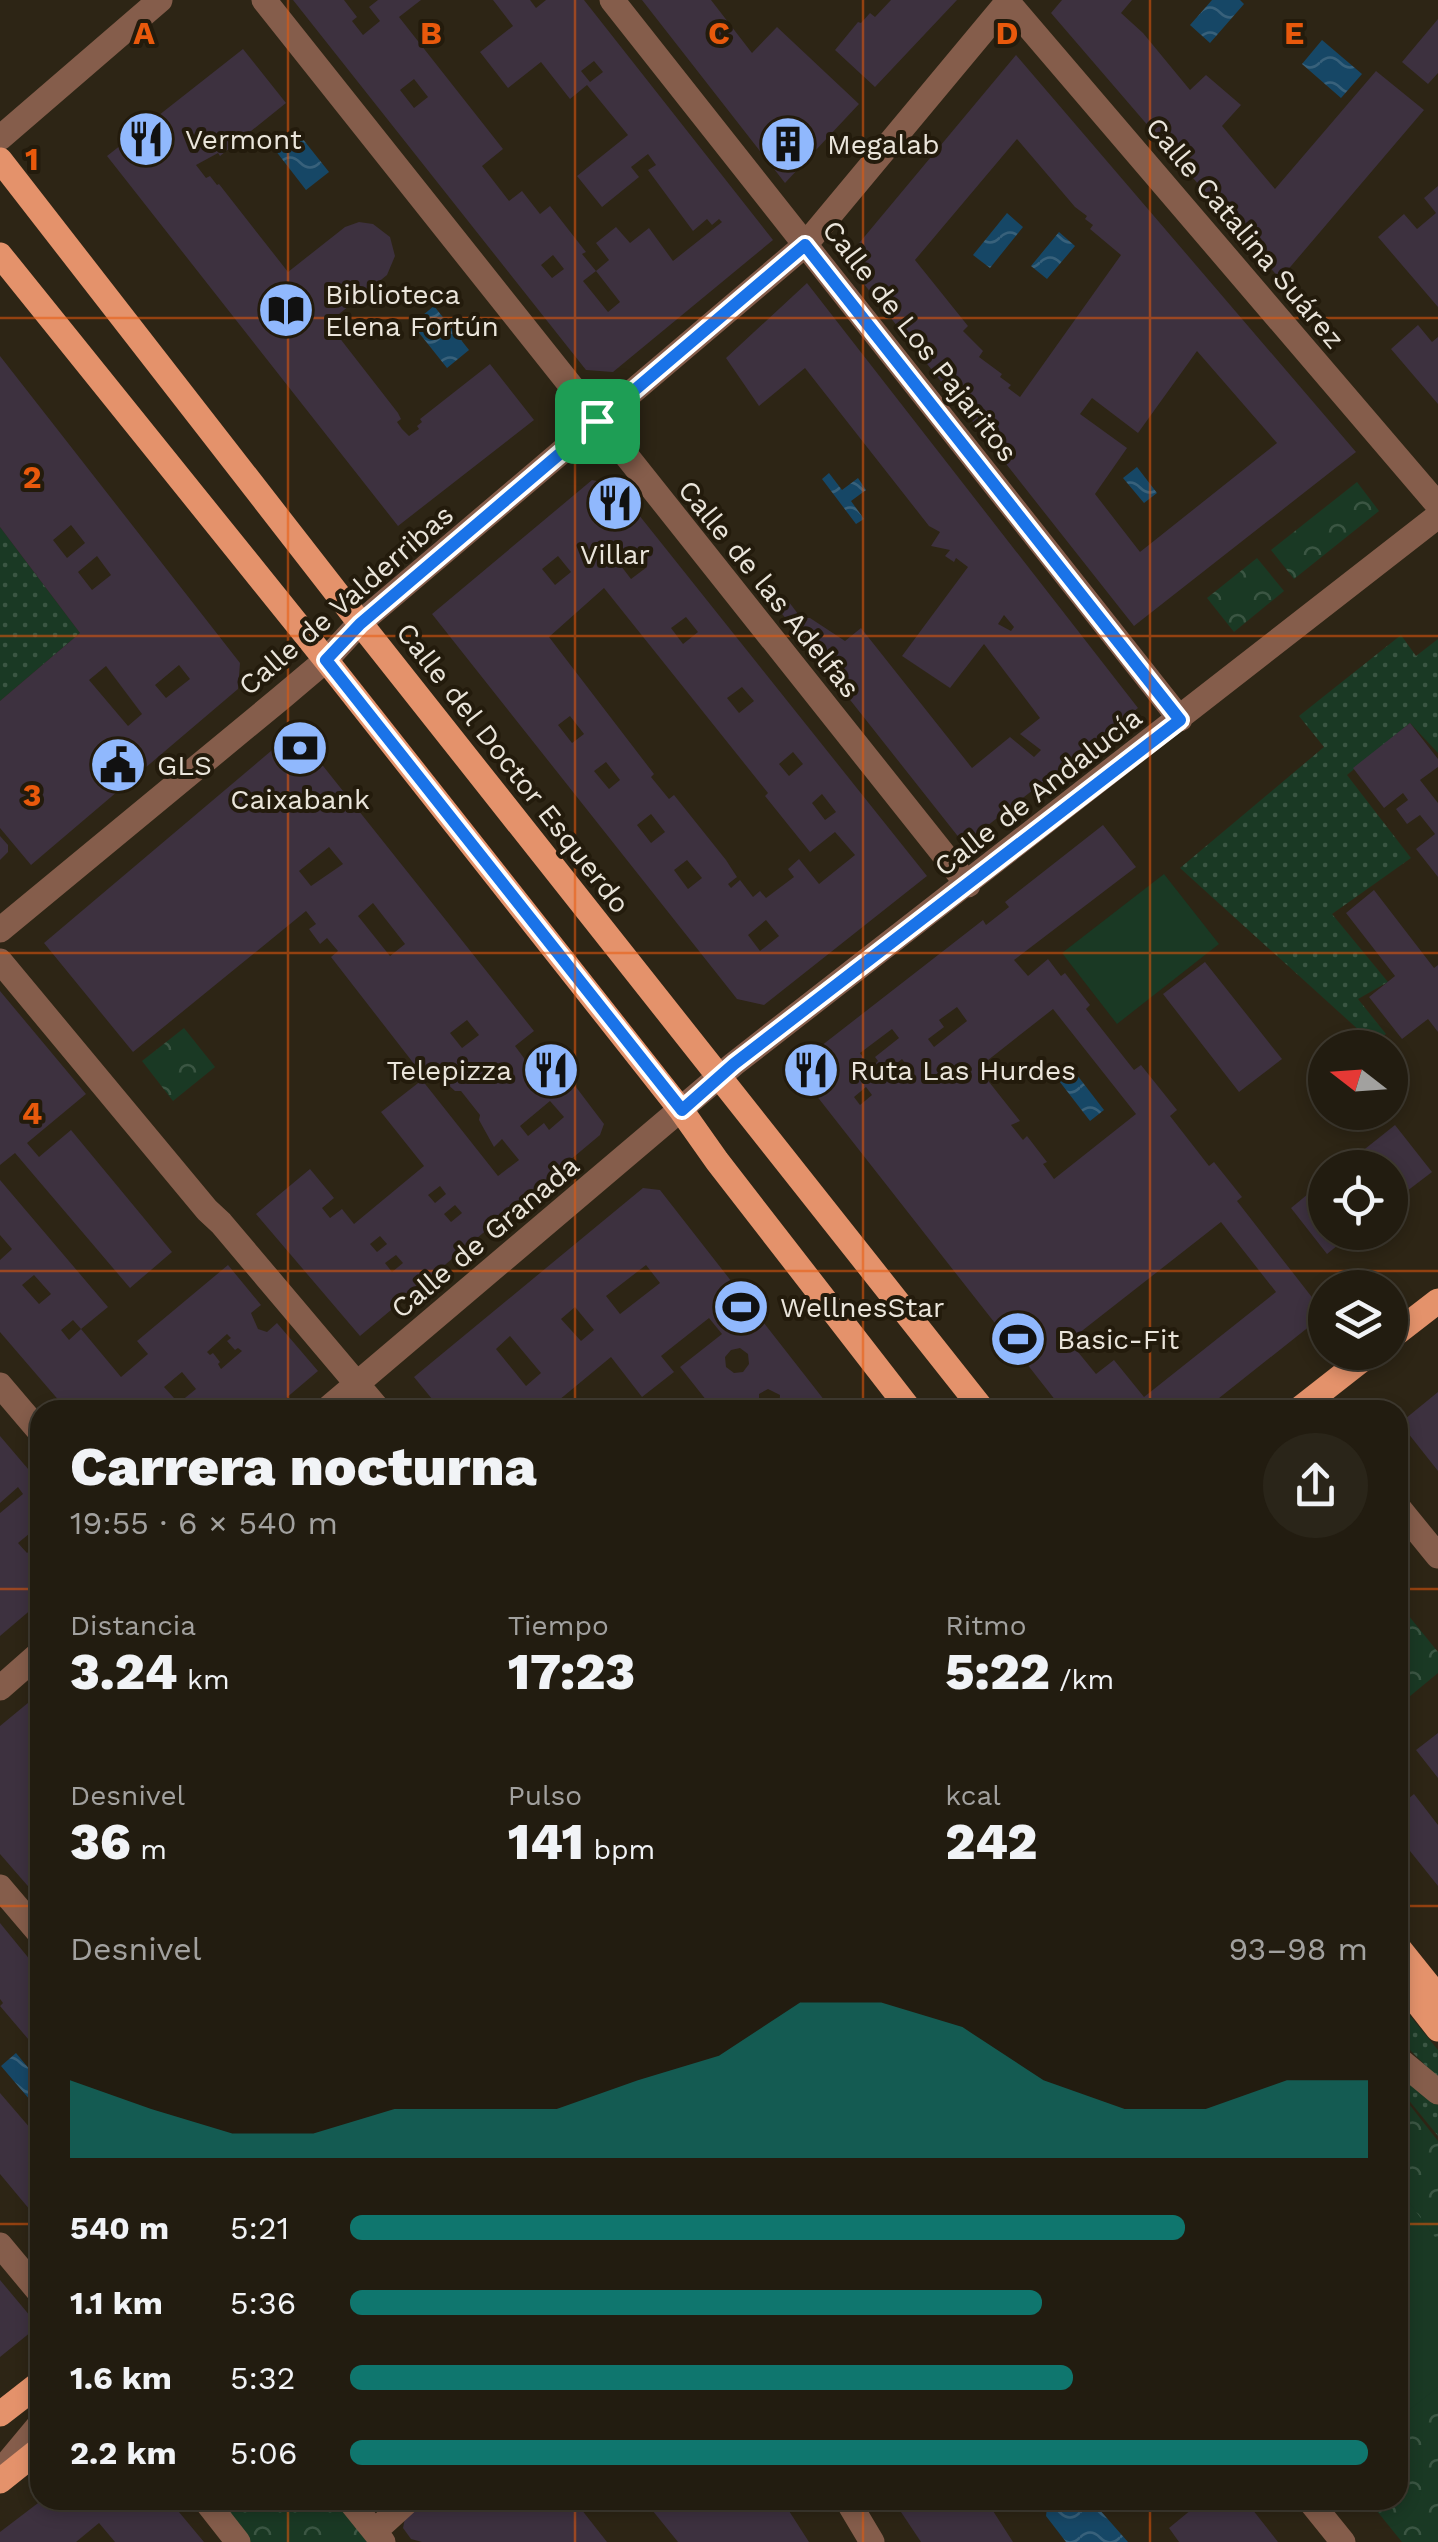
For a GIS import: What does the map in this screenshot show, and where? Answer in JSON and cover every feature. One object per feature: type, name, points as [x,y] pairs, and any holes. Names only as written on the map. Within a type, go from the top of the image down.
[{"type":"main road","name":"Calle del Doctor Esquerdo","points":[[0,160],[360,624],[975,1400]]},
{"type":"main road","points":[[0,255],[682,1110],[902,1400]]},
{"type":"main road","points":[[1408,1324],[1438,1301]]},
{"type":"main road","points":[[1316,1400],[1351,1370]]},
{"type":"main road","points":[[1408,1959],[1438,1997]]},
{"type":"main road","points":[[1408,1991],[1438,2029]]},
{"type":"main road","points":[[0,2414],[30,2391]]},
{"type":"main road","points":[[0,2481],[30,2458]]},
{"type":"street","points":[[0,138],[160,0]]},
{"type":"street","name":"Calle de las Adelfas","points":[[264,0],[968,885]]},
{"type":"street","name":"Calle de Los Pajaritos","points":[[612,0],[1180,720]]},
{"type":"street","name":"Calle de Valderribas","points":[[0,930],[326,660],[360,624],[805,245],[1008,0]]},
{"type":"street","name":"Calle Catalina Suárez","points":[[1008,0],[1438,505]]},
{"type":"street","name":"Calle de Andalucía","points":[[682,1110],[1438,516]]},
{"type":"street","points":[[0,961],[371,1400]]},
{"type":"street","name":"Calle de Granada","points":[[338,1400],[682,1110]]},
{"type":"street","points":[[0,1386],[30,1420]]},
{"type":"street","points":[[1408,1519],[1438,1556]]},
{"type":"street","points":[[0,1688],[30,1662]]},
{"type":"street","points":[[0,1887],[30,1922]]},
{"type":"street","points":[[1408,2066],[1438,2092]]},
{"type":"street","points":[[0,2245],[30,2281]]},
{"type":"street","points":[[0,2472],[30,2436]]},
{"type":"street","points":[[213,2510],[238,2542]]},
{"type":"street","points":[[357,2510],[379,2537],[400,2510]]},
{"type":"street","points":[[853,2510],[872,2542]]},
{"type":"street","points":[[1317,2510],[1343,2542]]},
{"type":"green space","points":[[1357,482],[1379,511],[1294,579],[1271,550]]},
{"type":"green space","points":[[0,527],[80,633],[0,701]]},
{"type":"green space","points":[[1257,558],[1284,591],[1234,632],[1207,598]]},
{"type":"green space","points":[[1401,635],[1416,656],[1438,639],[1438,753],[1410,723],[1347,775],[1411,858],[1332,914],[1388,982],[1358,999],[1383,1030],[1359,1030],[1180,868],[1324,747],[1299,716]]},
{"type":"green space","points":[[1164,874],[1219,944],[1117,1024],[1062,953]]},
{"type":"green space","points":[[184,1028],[215,1067],[173,1101],[142,1061]]},
{"type":"green space","points":[[1408,1615],[1438,1652],[1438,1673],[1408,1698]]},
{"type":"green space","points":[[1408,2013],[1438,2050],[1438,2078],[1408,2048]]},
{"type":"green space","points":[[1408,2080],[1438,2105],[1438,2136],[1408,2099]]},
{"type":"green space","points":[[1408,2103],[1438,2141],[1438,2542],[1402,2542],[1376,2510],[1408,2510]]},
{"type":"green space","points":[[1408,2201],[1438,2241],[1438,2387],[1408,2411]]},
{"type":"green space","points":[[226,2510],[370,2510],[394,2542],[251,2542]]},
{"type":"water","points":[[1212,0],[1240,0],[1244,4],[1210,43],[1190,25]]},
{"type":"water","points":[[1322,40],[1362,74],[1341,98],[1302,64]]},
{"type":"water","points":[[294,128],[329,172],[306,190],[272,146]]},
{"type":"water","points":[[1007,213],[1023,227],[990,268],[973,255]]},
{"type":"water","points":[[1059,232],[1075,246],[1047,279],[1031,266]]},
{"type":"water","points":[[434,306],[469,350],[447,368],[412,324]]},
{"type":"water","points":[[1137,467],[1157,493],[1144,503],[1123,478]]},
{"type":"water","points":[[829,473],[842,490],[858,478],[866,490],[851,501],[864,519],[856,524],[822,479]]},
{"type":"water","points":[[1067,1062],[1104,1110],[1090,1121],[1053,1073]]},
{"type":"water","points":[[16,2053],[30,2070],[30,2100],[1,2066]]},
{"type":"water","points":[[1047,2510],[1100,2510],[1128,2542],[1066,2542],[1046,2516]]},
{"type":"building","points":[[293,0],[344,0],[357,17],[352,21],[363,35],[380,21],[369,7],[378,0],[421,0],[399,17],[503,149],[482,166],[509,201],[522,191],[540,214],[550,206],[596,271],[609,260],[596,243],[616,227],[630,243],[649,228],[673,261],[722,222],[719,219],[712,225],[707,219],[693,231],[648,170],[656,165],[648,154],[631,167],[639,177],[602,207],[577,176],[628,135],[587,85],[570,99],[541,62],[508,88],[480,52],[513,26],[493,0],[530,0],[536,8],[546,0],[584,0],[773,240],[613,372],[586,370]],"holes":[[[594,61],[603,72],[590,82],[581,71]],[[414,79],[428,97],[414,108],[400,90]],[[553,255],[564,269],[552,278],[541,265]],[[596,271],[620,302],[608,312],[583,281]]]},
{"type":"building","name":"Megalab","points":[[642,0],[711,0],[752,53],[777,27],[859,104],[785,183]]},
{"type":"building","points":[[891,0],[957,0],[875,87],[835,50],[858,22],[870,13],[875,17]]},
{"type":"building","points":[[1062,0],[1132,0],[1121,13],[1143,33],[1190,90],[1206,75],[1241,105],[1222,126],[1275,189],[1376,71],[1424,110],[1280,279],[1051,13]]},
{"type":"building","points":[[1438,19],[1438,73],[1428,84],[1402,62]]},
{"type":"building","points":[[243,49],[286,103],[220,156],[218,153],[196,165],[206,178],[210,176],[219,184],[288,272],[345,227],[359,222],[373,224],[390,237],[395,256],[387,275],[328,323],[398,413],[401,419],[397,422],[402,429],[409,436],[419,429],[420,419],[490,364],[534,420],[398,526],[107,156]]},
{"type":"building","points":[[1016,55],[1356,452],[1134,626],[845,260]],"holes":[[[1017,139],[1087,216],[1085,219],[1093,225],[1090,229],[1121,255],[1020,397],[1008,388],[1011,385],[1000,377],[1002,374],[979,357],[983,351],[963,331],[968,326],[915,260]],[[1197,351],[1277,443],[1140,552],[1095,494],[1127,448],[1080,414],[1092,398],[1138,433]]]},
{"type":"building","points":[[1438,186],[1438,307],[1378,237],[1404,214],[1417,229],[1436,213],[1424,198]]},
{"type":"building","points":[[807,283],[1138,708],[964,844],[779,610],[789,602],[801,618],[810,618],[845,641],[861,628],[972,768],[1010,737],[1034,757],[1041,750],[1020,734],[1040,718],[984,644],[950,688],[902,656],[968,567],[945,556],[950,550],[931,546],[940,532],[929,526],[805,368],[759,406],[726,358]],"holes":[[[1004,615],[1014,627],[1011,631],[998,624]]]},
{"type":"building","points":[[1418,325],[1432,342],[1438,337],[1438,404],[1391,349]]},
{"type":"building","points":[[0,356],[240,663],[238,689],[31,865],[0,828],[0,701],[80,633],[0,527]],"holes":[[[71,525],[85,543],[67,558],[53,540]],[[97,556],[111,575],[92,590],[78,572]],[[179,665],[190,679],[166,698],[155,685]],[[106,666],[142,714],[128,726],[89,680]]]},
{"type":"building","points":[[592,480],[615,485],[927,876],[764,1005],[737,999],[432,614]],"holes":[[[629,546],[647,567],[631,579],[615,558]],[[558,556],[571,572],[555,585],[542,569]],[[604,588],[768,793],[765,796],[810,852],[835,832],[855,855],[819,884],[799,859],[788,869],[794,877],[766,898],[760,891],[753,897],[740,880],[731,888],[728,884],[737,877],[726,860],[674,795],[669,799],[651,777],[654,774],[549,637]],[[686,617],[698,632],[683,644],[671,628]],[[742,687],[754,701],[739,713],[727,698]],[[570,716],[584,734],[572,743],[558,725]],[[793,752],[803,764],[789,776],[779,764]],[[606,762],[620,780],[609,789],[594,771]],[[822,794],[836,812],[825,820],[812,803]],[[651,814],[665,832],[651,843],[637,825]],[[687,860],[702,878],[688,889],[674,870]],[[766,920],[779,936],[760,951],[748,935]]]},
{"type":"building","points":[[1410,723],[1438,759],[1438,767],[1420,780],[1438,803],[1438,877],[1416,849],[1435,834],[1420,815],[1407,824],[1396,809],[1408,800],[1403,793],[1384,808],[1353,768]]},
{"type":"building","points":[[284,740],[304,742],[534,1031],[515,1046],[535,1073],[554,1058],[604,1124],[600,1135],[360,1336],[256,1214],[310,1169],[334,1198],[322,1208],[330,1218],[342,1209],[354,1224],[424,1166],[381,1112],[422,1080],[498,1176],[519,1160],[502,1139],[494,1147],[480,1115],[461,1091],[455,1091],[433,1071],[425,1078],[331,957],[338,951],[327,938],[320,944],[309,929],[316,924],[306,911],[133,1052],[44,943]],"holes":[[[329,847],[343,864],[311,886],[299,871]],[[373,903],[405,944],[390,956],[358,916]],[[467,1020],[479,1035],[462,1048],[450,1033]],[[550,1101],[564,1117],[549,1130],[544,1123],[528,1136],[520,1126]],[[440,1186],[446,1194],[435,1203],[428,1195]],[[455,1205],[462,1213],[451,1222],[444,1214]],[[380,1236],[387,1244],[377,1252],[370,1244]],[[396,1255],[403,1263],[392,1272],[385,1263]]]},
{"type":"building","points":[[1103,825],[1136,867],[1014,960],[1028,976],[1048,959],[1061,976],[1065,973],[1090,1005],[1086,1009],[1134,1070],[1141,1065],[1177,1110],[1170,1116],[1209,1166],[1214,1162],[1242,1197],[1237,1201],[1308,1292],[1308,1327],[1217,1400],[1055,1400],[794,1067],[983,920],[986,925],[1009,907],[1005,902]],"holes":[[[957,1007],[967,1021],[934,1047],[928,1039],[944,1027],[939,1020]],[[1053,1009],[1136,1114],[1054,1179],[1043,1164],[1047,1162],[1027,1136],[1023,1140],[1011,1125],[1020,1121],[978,1068]],[[892,1029],[899,1038],[875,1057],[878,1061],[871,1068],[860,1053]],[[902,1059],[908,1067],[892,1079],[886,1072]],[[866,1087],[872,1095],[860,1105],[854,1097]],[[1221,1222],[1276,1292],[1144,1397],[1114,1360],[1096,1374],[1069,1341]]]},
{"type":"building","points":[[0,836],[8,845],[8,852],[0,860]]},
{"type":"building","points":[[1374,890],[1434,968],[1438,965],[1438,1032],[1428,1019],[1408,1034],[1408,1030],[1395,1030],[1369,997],[1395,976],[1346,913]]},
{"type":"building","points":[[1205,962],[1282,1059],[1239,1092],[1163,994]]},
{"type":"building","points":[[0,991],[86,1094],[27,1143],[39,1157],[71,1130],[172,1252],[130,1288],[15,1153],[0,1165]]},
{"type":"building","points":[[1389,1130],[1399,1130],[1432,1172],[1408,1190],[1408,1150],[1364,1150]]},
{"type":"building","points":[[0,1180],[108,1307],[81,1329],[121,1377],[148,1354],[137,1341],[228,1265],[261,1305],[251,1313],[258,1329],[267,1332],[277,1323],[318,1371],[284,1400],[182,1400],[196,1389],[182,1372],[164,1387],[174,1398],[171,1400],[58,1400],[0,1332],[0,1260],[12,1249],[0,1235]],"holes":[[[34,1275],[51,1294],[39,1304],[22,1285]],[[73,1320],[81,1329],[69,1340],[61,1330]],[[227,1334],[231,1338],[227,1341],[235,1350],[242,1351],[221,1369],[213,1353],[207,1352]]]},
{"type":"building","points":[[643,1188],[660,1190],[824,1400],[780,1400],[780,1395],[768,1389],[759,1394],[759,1400],[706,1400],[680,1367],[722,1334],[709,1318],[661,1356],[674,1372],[642,1397],[611,1357],[559,1400],[433,1400],[414,1377]],"holes":[[[646,1265],[660,1283],[620,1314],[606,1296]],[[575,1307],[594,1330],[581,1341],[561,1319]],[[510,1336],[541,1373],[526,1386],[496,1349]],[[740,1348],[748,1354],[749,1364],[743,1372],[734,1373],[726,1367],[725,1357]]]},
{"type":"building","points":[[1308,1194],[1308,1230],[1291,1208]]},
{"type":"building","points":[[1438,1392],[1438,1471],[1408,1433],[1408,1416]]},
{"type":"building","points":[[0,1436],[30,1471],[30,1533],[18,1543],[27,1553],[30,1550],[30,1610],[0,1636],[0,1513],[23,1494],[18,1487],[0,1503]]},
{"type":"building","points":[[30,1701],[30,1888],[0,1854],[0,1726]]},
{"type":"building","points":[[1438,1733],[1438,1778],[1416,1750]]},
{"type":"building","points":[[1414,1794],[1438,1825],[1438,1886],[1408,1848],[1408,1799]]},
{"type":"building","points":[[0,1923],[30,1960],[30,2041],[0,2006]]},
{"type":"building","points":[[0,2093],[30,2128],[30,2210],[0,2174]]},
{"type":"building","points":[[0,2280],[30,2316],[30,2333],[0,2357]]},
{"type":"building","points":[[30,2509],[177,2510],[204,2542],[115,2542],[99,2523],[76,2542],[0,2542],[0,2532]]},
{"type":"building","points":[[582,2510],[607,2542],[422,2542],[411,2539],[403,2528],[406,2513]]},
{"type":"building","points":[[652,2510],[788,2510],[809,2542],[678,2542]]},
{"type":"building","points":[[900,2510],[992,2510],[1013,2542],[921,2542]]},
{"type":"building","points":[[1191,2510],[1253,2510],[1278,2542],[1179,2542],[1169,2528]]},
{"type":"place","name":"Vermont","points":[[146,139]]},
{"type":"place","name":"Megalab","points":[[788,144]]},
{"type":"place","name":"Biblioteca Elena Fortún","points":[[286,310]]},
{"type":"place","name":"Villar","points":[[615,503]]},
{"type":"place","name":"Caixabank","points":[[300,748]]},
{"type":"place","name":"GLS","points":[[118,765]]},
{"type":"place","name":"Telepizza","points":[[551,1070]]},
{"type":"place","name":"Ruta Las Hurdes","points":[[811,1070]]},
{"type":"place","name":"WellnesStar","points":[[741,1307]]},
{"type":"place","name":"Basic-Fit","points":[[1018,1339]]},
{"type":"route","points":[[805,245],[1180,720],[734,1064],[682,1110],[326,660],[360,624],[597,421],[805,245]]}]
